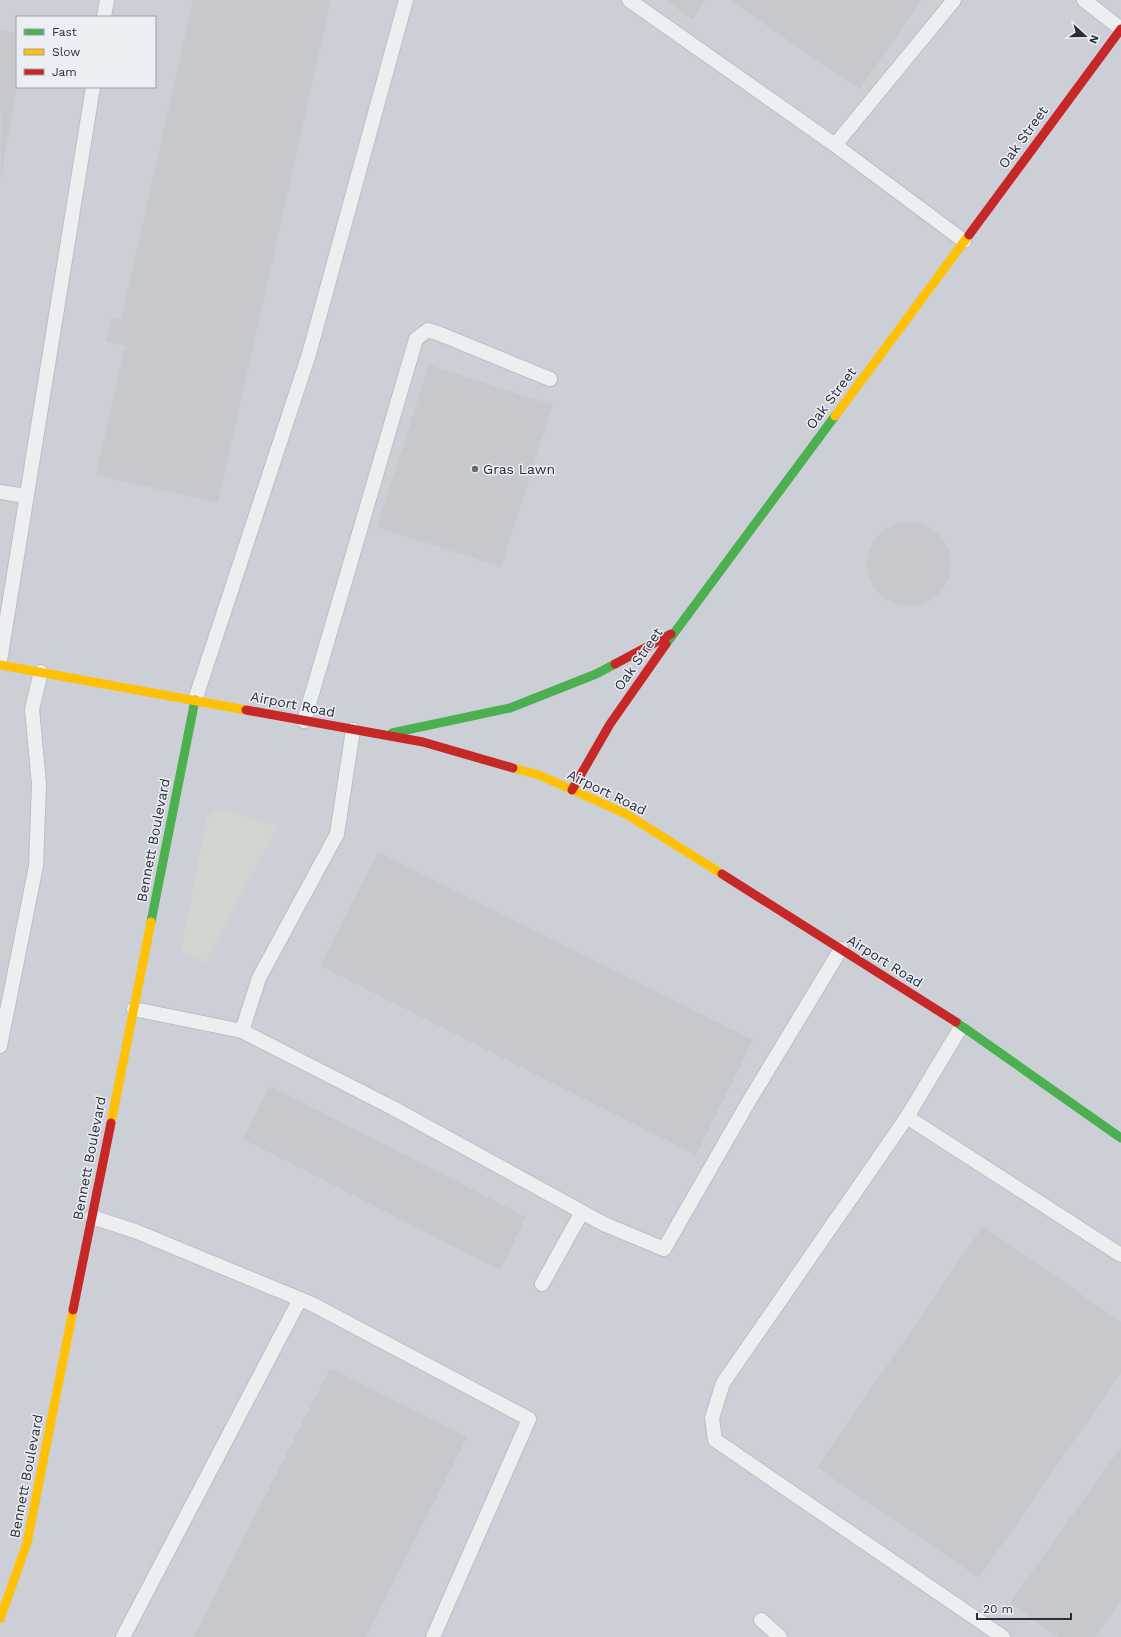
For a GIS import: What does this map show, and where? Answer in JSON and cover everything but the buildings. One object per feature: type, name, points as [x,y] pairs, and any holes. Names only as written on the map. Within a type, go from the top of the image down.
[{"type":"street","name":"Oak Street","points":[[572,790],[610,724],[674,633],[1121,29]]},
{"type":"street","points":[[382,735],[510,708],[596,674],[674,633]]},
{"type":"street","name":"Airport Road","points":[[0,665],[422,742],[539,775],[626,814],[841,949],[961,1027],[1121,1138]]},
{"type":"street","name":"Bennett Boulevard","points":[[0,1619],[27,1543],[195,700]]},
{"type":"lane","points":[[104,16],[107,0]]},
{"type":"lane","points":[[195,700],[309,354],[406,0]]},
{"type":"lane","points":[[629,0],[835,145],[964,241]]},
{"type":"lane","points":[[835,145],[954,0]]},
{"type":"lane","points":[[1084,0],[1121,29]]},
{"type":"lane","points":[[0,660],[93,88]]},
{"type":"lane","points":[[304,720],[416,339],[428,330],[550,380]]},
{"type":"lane","points":[[0,492],[26,496]]},
{"type":"lane","points":[[0,1046],[36,866],[39,784],[32,709],[41,672]]},
{"type":"lane","points":[[242,1031],[259,978],[337,834],[353,730]]},
{"type":"lane","points":[[134,1009],[242,1031],[393,1108],[604,1224],[664,1249],[749,1101],[841,949]]},
{"type":"lane","points":[[961,1027],[907,1117],[723,1383],[712,1418],[714,1440],[1002,1637]]},
{"type":"lane","points":[[907,1117],[1121,1255]]},
{"type":"lane","points":[[542,1284],[582,1212]]},
{"type":"lane","points":[[92,1217],[135,1230],[300,1299],[529,1419],[433,1637]]},
{"type":"lane","points":[[123,1637],[300,1299]]},
{"type":"lane","points":[[761,1620],[780,1637]]},
{"type":"shaded area","points":[[0,0],[1121,0],[1121,1637],[0,1637]]},
{"type":"shaded area","points":[[221,808],[278,826],[205,963],[181,951],[207,818]]},
{"type":"traffic: fast","points":[[666,644],[835,416]]},
{"type":"traffic: fast","points":[[392,733],[510,708],[596,674],[615,664]]},
{"type":"traffic: fast","points":[[151,922],[195,700]]},
{"type":"traffic: fast","points":[[956,1022],[1121,1138]]},
{"type":"traffic: slow","points":[[835,416],[969,235]]},
{"type":"traffic: slow","points":[[0,665],[246,710]]},
{"type":"traffic: slow","points":[[513,768],[539,775],[626,814],[722,874]]},
{"type":"traffic: slow","points":[[111,1123],[151,922]]},
{"type":"traffic: slow","points":[[0,1619],[27,1543],[73,1310]]},
{"type":"traffic: jam","points":[[969,235],[1121,29]]},
{"type":"traffic: jam","points":[[615,664],[671,634]]},
{"type":"traffic: jam","points":[[572,790],[610,724],[666,644]]},
{"type":"traffic: jam","points":[[246,710],[423,742],[513,768]]},
{"type":"traffic: jam","points":[[722,874],[956,1022]]},
{"type":"traffic: jam","points":[[73,1310],[111,1123]]},
{"type":"place","name":"Gras Lawn","points":[[475,469]]}]
